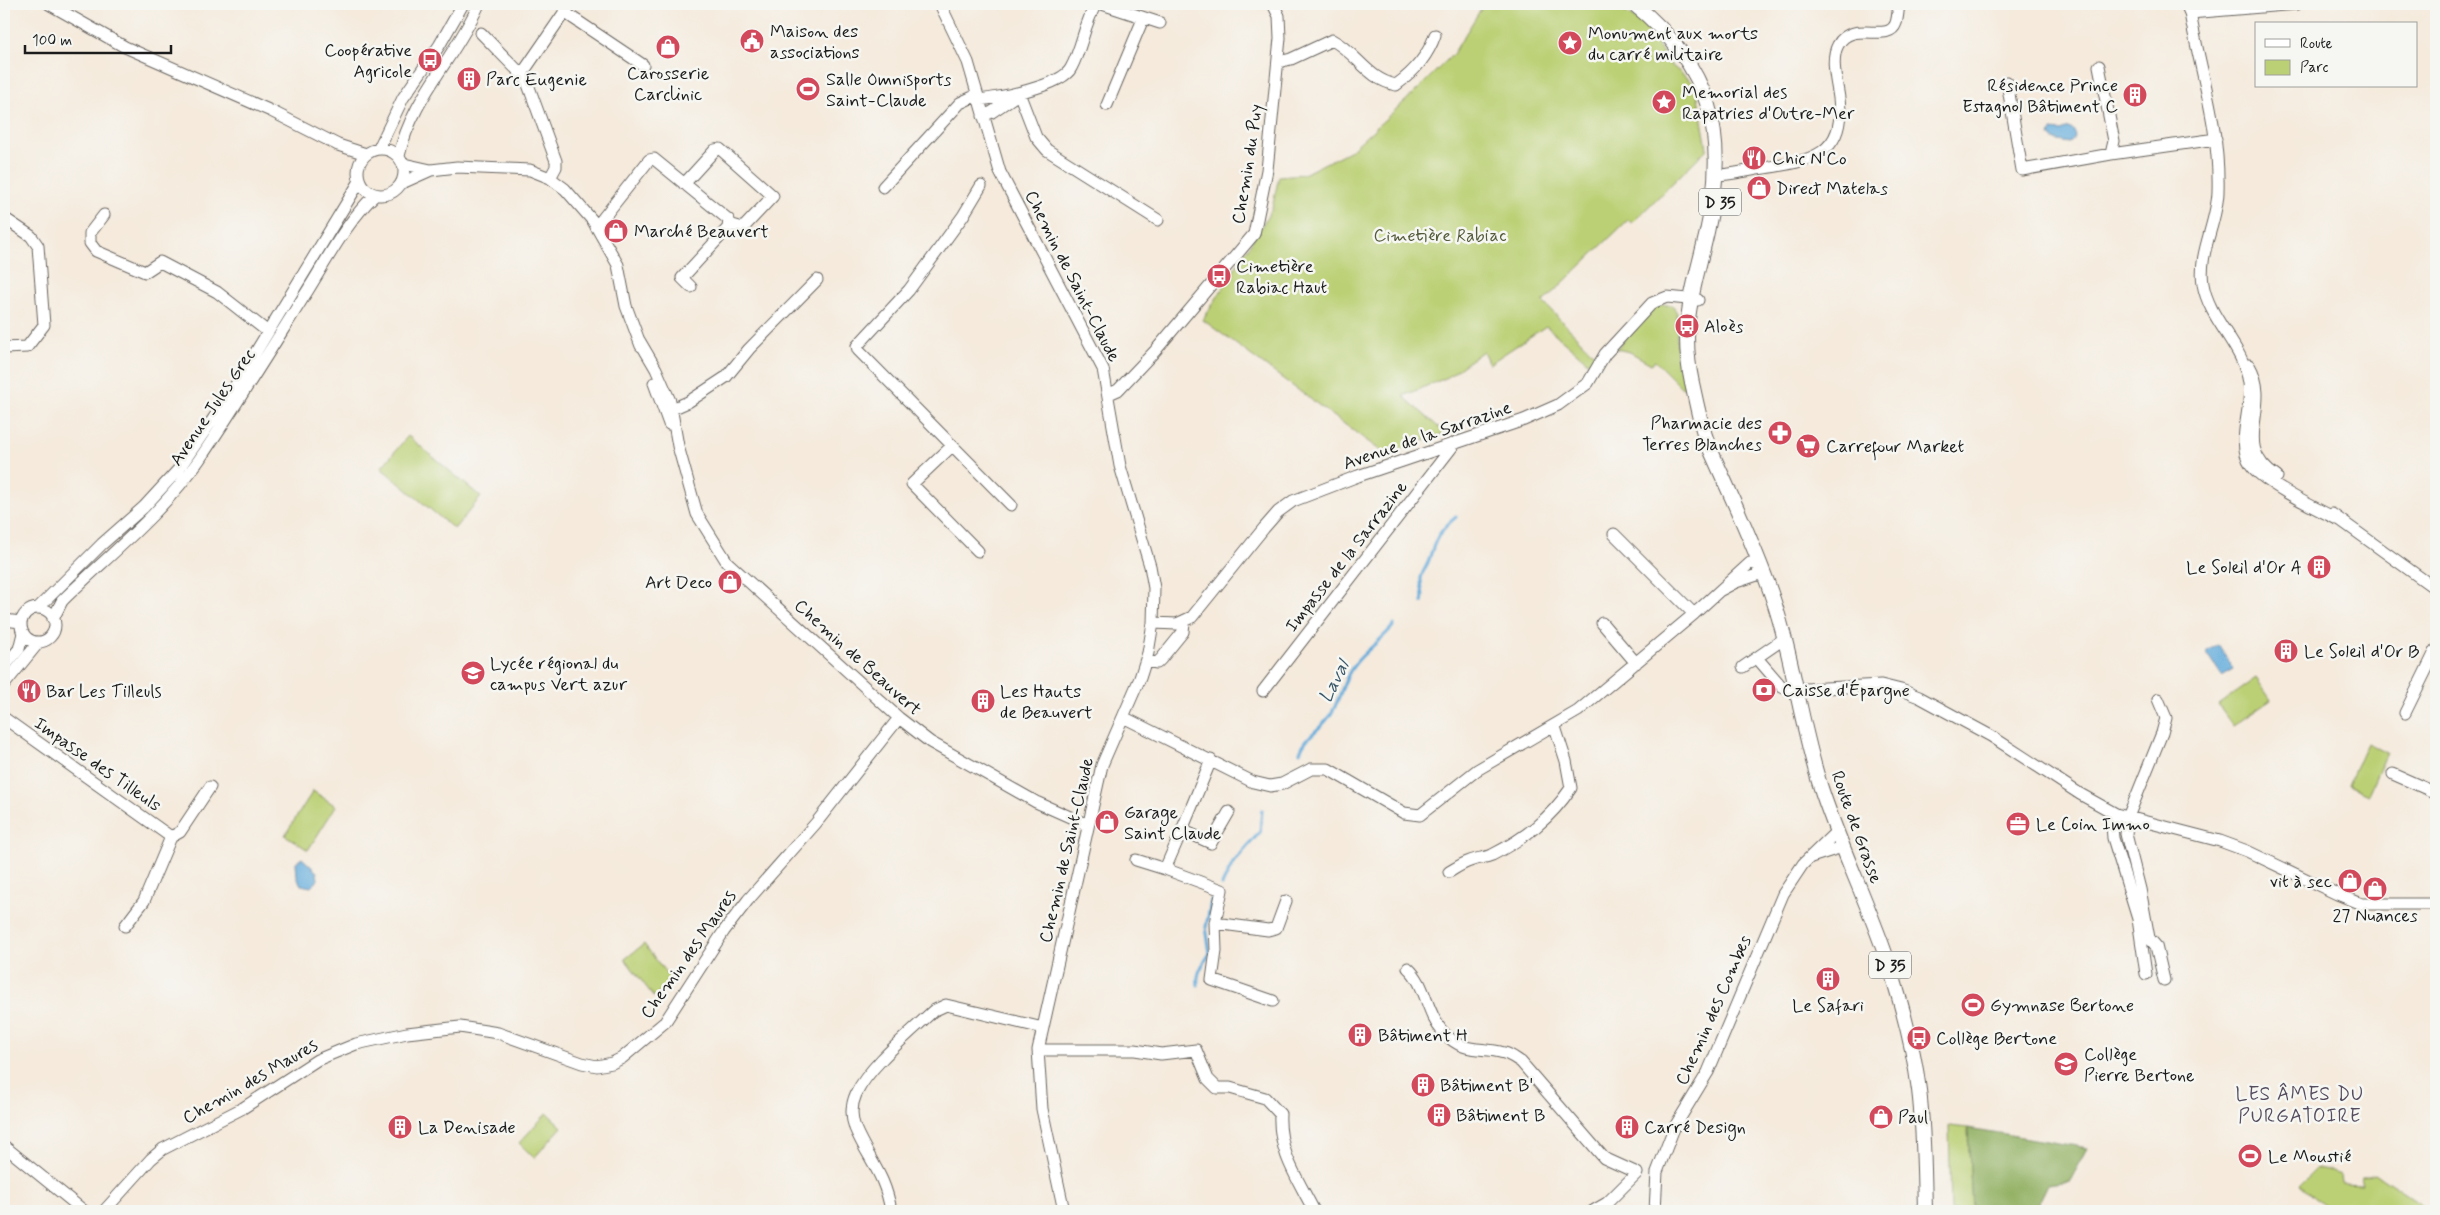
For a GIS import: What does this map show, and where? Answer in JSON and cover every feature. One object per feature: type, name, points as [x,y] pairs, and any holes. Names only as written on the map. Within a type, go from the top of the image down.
[{"type":"main road","name":"D 35","points":[[1634,4],[1673,40],[1695,71],[1706,95],[1711,115],[1718,174]]},
{"type":"main road","name":"D 35","points":[[1646,4],[1691,53],[1708,82],[1720,128],[1718,174],[1693,299]]},
{"type":"main road","name":"Route de Grasse","points":[[1693,299],[1687,359],[1700,419],[1710,450],[1718,463],[1761,565],[1785,638],[1810,751],[1836,832],[1890,967],[1919,1090],[1925,1211]]},
{"type":"street","points":[[49,4],[125,47],[271,111],[338,145],[366,154]]},
{"type":"street","points":[[379,148],[403,98],[439,46],[463,4]]},
{"type":"street","points":[[338,145],[359,176],[364,187],[376,194],[392,193],[402,183],[404,177],[401,160],[403,140],[416,109],[460,40],[479,4]]},
{"type":"street","name":"Chemin de Saint-Claude","points":[[940,4],[962,48],[1000,172],[1096,355],[1106,381],[1120,466],[1152,578],[1153,623],[1146,661],[1102,765],[1038,1050],[1042,1109],[1064,1211]]},
{"type":"street","points":[[983,116],[1018,94],[1060,77],[1070,70],[1096,4]]},
{"type":"street","points":[[1102,4],[1160,23]]},
{"type":"street","name":"Chemin du Puy","points":[[1109,394],[1118,390],[1155,351],[1254,234],[1267,170],[1280,38],[1279,16],[1273,4]]},
{"type":"street","points":[[1718,174],[1811,159],[1831,144],[1838,134],[1841,116],[1835,66],[1837,47],[1844,36],[1853,32],[1884,33],[1891,30],[1896,23],[1898,4]]},
{"type":"street","points":[[2298,4],[2188,8],[2213,114],[2216,139],[2218,194],[2202,270],[2207,300],[2226,331],[2247,375],[2250,386],[2252,412],[2244,444],[2252,467],[2258,474],[2299,499],[2338,519],[2436,589]]},
{"type":"street","points":[[522,74],[567,8],[643,65]]},
{"type":"street","points":[[1108,105],[1143,19]]},
{"type":"street","points":[[481,33],[522,74],[556,161],[556,168],[550,178]]},
{"type":"street","points":[[1278,62],[1291,59],[1332,40],[1346,47],[1382,82],[1396,85],[1411,74],[1430,48],[1434,35]]},
{"type":"street","points":[[2099,66],[2114,141],[2111,154]]},
{"type":"street","points":[[2007,82],[2022,170],[2111,154],[2216,139]]},
{"type":"street","points":[[883,187],[960,103],[978,98],[1018,94]]},
{"type":"street","points":[[1018,94],[1036,137],[1047,150],[1158,220]]},
{"type":"street","points":[[359,176],[361,159],[366,154],[379,148],[387,149],[401,160]]},
{"type":"street","points":[[684,184],[715,150],[720,149],[773,196],[744,228],[729,224]]},
{"type":"street","points":[[596,227],[649,160],[654,159],[729,220],[728,228],[682,278],[691,287]]},
{"type":"street","name":"Chemin de Beauvert","points":[[401,160],[431,170]]},
{"type":"street","name":"Chemin de Beauvert","points":[[402,183],[431,170],[457,167],[508,167],[530,170],[550,178],[565,189],[596,227],[618,265],[626,306],[678,446],[697,514],[727,562],[899,718],[930,742],[1036,802],[1088,825]]},
{"type":"street","name":"Avenue Jules Grec","points":[[38,608],[84,561],[157,494],[178,470],[219,410],[268,332],[359,176]]},
{"type":"street","points":[[981,186],[963,216],[909,290],[857,346],[858,350],[1011,505]]},
{"type":"street","name":"Avenue Jules Grec","points":[[54,619],[62,602],[165,502],[188,474],[247,388],[338,242],[363,207],[376,194]]},
{"type":"street","name":"Avenue Jules Grec","points":[[104,215],[90,233],[90,244],[96,250],[145,272],[160,262],[217,292],[268,332]]},
{"type":"street","points":[[4,218],[31,236],[38,246],[44,325],[27,347],[4,348]]},
{"type":"street","points":[[672,409],[688,402],[726,378],[749,349],[817,280]]},
{"type":"street","name":"Avenue de la Sarrazine","points":[[1146,661],[1157,663],[1161,659],[1183,632],[1184,622],[1205,604],[1278,512],[1293,501],[1456,442],[1524,420],[1571,398],[1588,383],[1605,354],[1652,303],[1667,297],[1693,299]]},
{"type":"street","name":"Chemin de Beauvert","points":[[639,340],[656,369],[672,409],[678,446]]},
{"type":"street","points":[[1106,381],[1130,376]]},
{"type":"street","name":"Impasse de la Sarrazine","points":[[1263,691],[1456,442]]},
{"type":"street","points":[[952,446],[912,484],[978,551]]},
{"type":"street","points":[[1614,534],[1694,614]]},
{"type":"street","points":[[1123,717],[1253,782],[1270,786],[1282,784],[1311,769],[1328,769],[1404,813],[1420,815],[1477,770],[1578,711],[1721,590],[1746,577],[1757,575],[1761,565]]},
{"type":"street","points":[[4,667],[19,649],[22,628],[27,612],[38,608],[50,613],[55,625],[50,636],[40,642],[4,686]]},
{"type":"street","points":[[4,620],[22,628],[33,641],[40,642]]},
{"type":"street","points":[[1153,623],[1184,622]]},
{"type":"street","points":[[1602,623],[1636,663]]},
{"type":"street","points":[[1743,666],[1785,638]]},
{"type":"street","points":[[2405,713],[2436,650]]},
{"type":"street","points":[[1757,658],[1782,687],[1788,690],[1816,690],[1881,685],[1910,693],[1991,736],[2080,794],[2116,814],[2220,841],[2247,851],[2337,894],[2366,904],[2436,904]]},
{"type":"street","points":[[2158,700],[2166,718],[2162,734],[2128,817],[2126,834],[2140,889],[2149,938],[2156,946],[2164,980]]},
{"type":"street","name":"Impasse des Tilleuls","points":[[4,718],[171,837]]},
{"type":"street","name":"Chemin des Maures","points":[[104,1211],[162,1149],[243,1108],[318,1060],[356,1044],[407,1033],[460,1027],[498,1033],[582,1063],[598,1066],[612,1063],[622,1058],[665,1022],[724,931],[748,900],[816,823],[899,718]]},
{"type":"street","points":[[1449,872],[1469,861],[1490,856],[1518,839],[1545,821],[1562,801],[1571,788],[1566,761],[1555,726]]},
{"type":"street","points":[[1165,869],[1211,760]]},
{"type":"street","points":[[2393,774],[2436,794]]},
{"type":"street","points":[[125,926],[144,901],[171,837],[180,832],[210,787]]},
{"type":"street","points":[[1182,830],[1211,843],[1229,812]]},
{"type":"street","points":[[2116,814],[2112,825],[2112,838],[2138,920],[2146,974]]},
{"type":"street","name":"Chemin des Combes","points":[[1655,1211],[1657,1172],[1674,1128],[1708,1072],[1783,894],[1796,872],[1825,840],[1836,832]]},
{"type":"street","name":"Chemin des Combes","points":[[1810,858],[1842,847]]},
{"type":"street","points":[[1136,860],[1222,890],[1215,923],[1216,951],[1212,980],[1273,1001]]},
{"type":"street","points":[[1215,923],[1268,930],[1276,928],[1286,901]]},
{"type":"street","points":[[1408,968],[1415,974],[1431,1014],[1443,1032],[1458,1044],[1472,1050],[1506,1053],[1521,1062],[1604,1158],[1637,1173],[1607,1203],[1593,1211]]},
{"type":"street","points":[[891,1211],[889,1196],[879,1170],[855,1128],[851,1111],[855,1095],[868,1075],[933,1010],[946,1005],[1043,1028]]},
{"type":"street","points":[[1038,1050],[1135,1050],[1161,1054],[1196,1050],[1208,1080],[1217,1088],[1230,1088],[1265,1098],[1280,1114],[1279,1132],[1283,1150],[1314,1211]]},
{"type":"street","points":[[4,1146],[84,1211]]},
{"type":"green space","name":"Cimetière Rabiac","points":[[1484,4],[1612,4],[1642,23],[1671,65],[1696,85],[1707,149],[1632,223],[1628,220],[1543,302],[1596,356],[1589,363],[1546,326],[1489,364],[1483,351],[1448,377],[1403,396],[1445,433],[1385,454],[1203,320],[1272,209],[1279,176],[1304,174],[1351,150],[1413,94],[1453,54]]},
{"type":"green space","points":[[1660,305],[1672,305],[1677,313],[1677,356],[1685,387],[1682,388],[1655,361],[1651,364],[1630,352],[1616,349],[1653,308]]},
{"type":"green space","points":[[408,436],[481,497],[454,529],[381,468]]},
{"type":"green space","points":[[2256,678],[2271,700],[2233,726],[2218,705]]},
{"type":"green space","points":[[2367,743],[2387,753],[2368,794],[2348,785]]},
{"type":"green space","points":[[313,791],[336,806],[308,850],[285,835]]},
{"type":"green space","points":[[644,944],[673,982],[654,997],[625,959]]},
{"type":"green space","points":[[547,1113],[562,1127],[534,1158],[519,1143]]},
{"type":"green space","points":[[1949,1126],[1968,1128],[1972,1211],[1951,1211]]},
{"type":"green space","points":[[1968,1128],[2088,1148],[2070,1181],[2047,1184],[2034,1211],[1972,1211]]},
{"type":"green space","points":[[2317,1168],[2340,1175],[2341,1183],[2363,1184],[2361,1177],[2375,1173],[2432,1211],[2358,1211],[2354,1208],[2351,1211],[2329,1211],[2300,1185]]},
{"type":"water","points":[[2069,128],[2074,131],[2075,137],[2070,143],[2053,140],[2050,136],[2052,130],[2061,131]]},
{"type":"water","points":[[2218,644],[2234,669],[2222,676],[2206,652]]},
{"type":"water","points":[[302,858],[317,872],[318,880],[311,887],[301,885],[297,877],[296,862]]},
{"type":"waterway","name":"Laval","points":[[1422,602],[1421,578],[1433,546],[1445,527],[1456,517]]},
{"type":"waterway","name":"Laval","points":[[1300,752],[1309,737],[1325,722],[1333,711],[1347,676],[1355,664],[1394,625]]},
{"type":"waterway","name":"Laval","points":[[1222,885],[1233,863],[1260,832],[1262,810]]},
{"type":"waterway","name":"Laval","points":[[1198,985],[1199,972],[1210,953],[1206,927],[1211,901],[1216,892]]},
{"type":"place","name":"Maison des associations","points":[[752,41]]},
{"type":"place","name":"Monument aux morts du carré militaire","points":[[1570,43]]},
{"type":"place","name":"Carosserie Carclinic","points":[[668,47]]},
{"type":"place","name":"Coopérative Agricole","points":[[430,60]]},
{"type":"place","name":"Parc Eugenie","points":[[469,79]]},
{"type":"place","name":"Salle Omnisports Saint-Claude","points":[[808,89]]},
{"type":"place","name":"Résidence Prince Estagnol Bâtiment C","points":[[2135,95]]},
{"type":"place","name":"Memorial des Rapatries d'Outre-Mer","points":[[1664,102]]},
{"type":"place","name":"Chic N'Co","points":[[1754,158]]},
{"type":"place","name":"Direct Matelas","points":[[1759,188]]},
{"type":"place","name":"Marché Beauvert","points":[[616,231]]},
{"type":"place","name":"Cimetière Rabiac Haut","points":[[1219,276]]},
{"type":"place","name":"Aloès","points":[[1687,326]]},
{"type":"place","name":"Pharmacie des Terres Blanches","points":[[1780,433]]},
{"type":"place","name":"Carrefour Market","points":[[1808,446]]},
{"type":"place","name":"Le Soleil d'Or A","points":[[2319,567]]},
{"type":"place","name":"Art Deco","points":[[730,582]]},
{"type":"place","name":"Le Soleil d'Or B","points":[[2286,651]]},
{"type":"place","name":"Lycée régional du campus Vert azur","points":[[473,673]]},
{"type":"place","name":"Caisse d'Épargne","points":[[1764,690]]},
{"type":"place","name":"Bar Les Tilleuls","points":[[29,691]]},
{"type":"place","name":"Les Hauts de Beauvert","points":[[983,701]]},
{"type":"place","name":"Garage Saint Claude","points":[[1107,822]]},
{"type":"place","name":"Le Coin Immo","points":[[2018,824]]},
{"type":"place","name":"vit à sec","points":[[2350,881]]},
{"type":"place","name":"27 Nuances","points":[[2375,889]]},
{"type":"place","name":"Le Safari","points":[[1828,979]]},
{"type":"place","name":"Gymnase Bertone","points":[[1973,1005]]},
{"type":"place","name":"Bâtiment H","points":[[1360,1035]]},
{"type":"place","name":"Collège Bertone","points":[[1919,1038]]},
{"type":"place","name":"Collège Pierre Bertone","points":[[2066,1064]]},
{"type":"place","name":"Bâtiment B'","points":[[1423,1085]]},
{"type":"place","name":"Bâtiment B","points":[[1439,1115]]},
{"type":"place","name":"Paul","points":[[1881,1117]]},
{"type":"place","name":"La Denisade","points":[[400,1127]]},
{"type":"place","name":"Carré Design","points":[[1627,1127]]},
{"type":"place","name":"Le Moustié","points":[[2250,1156]]},
{"type":"district","name":"LES ÂMES DU PURGATOIRE","points":[[2300,1104]]}]
